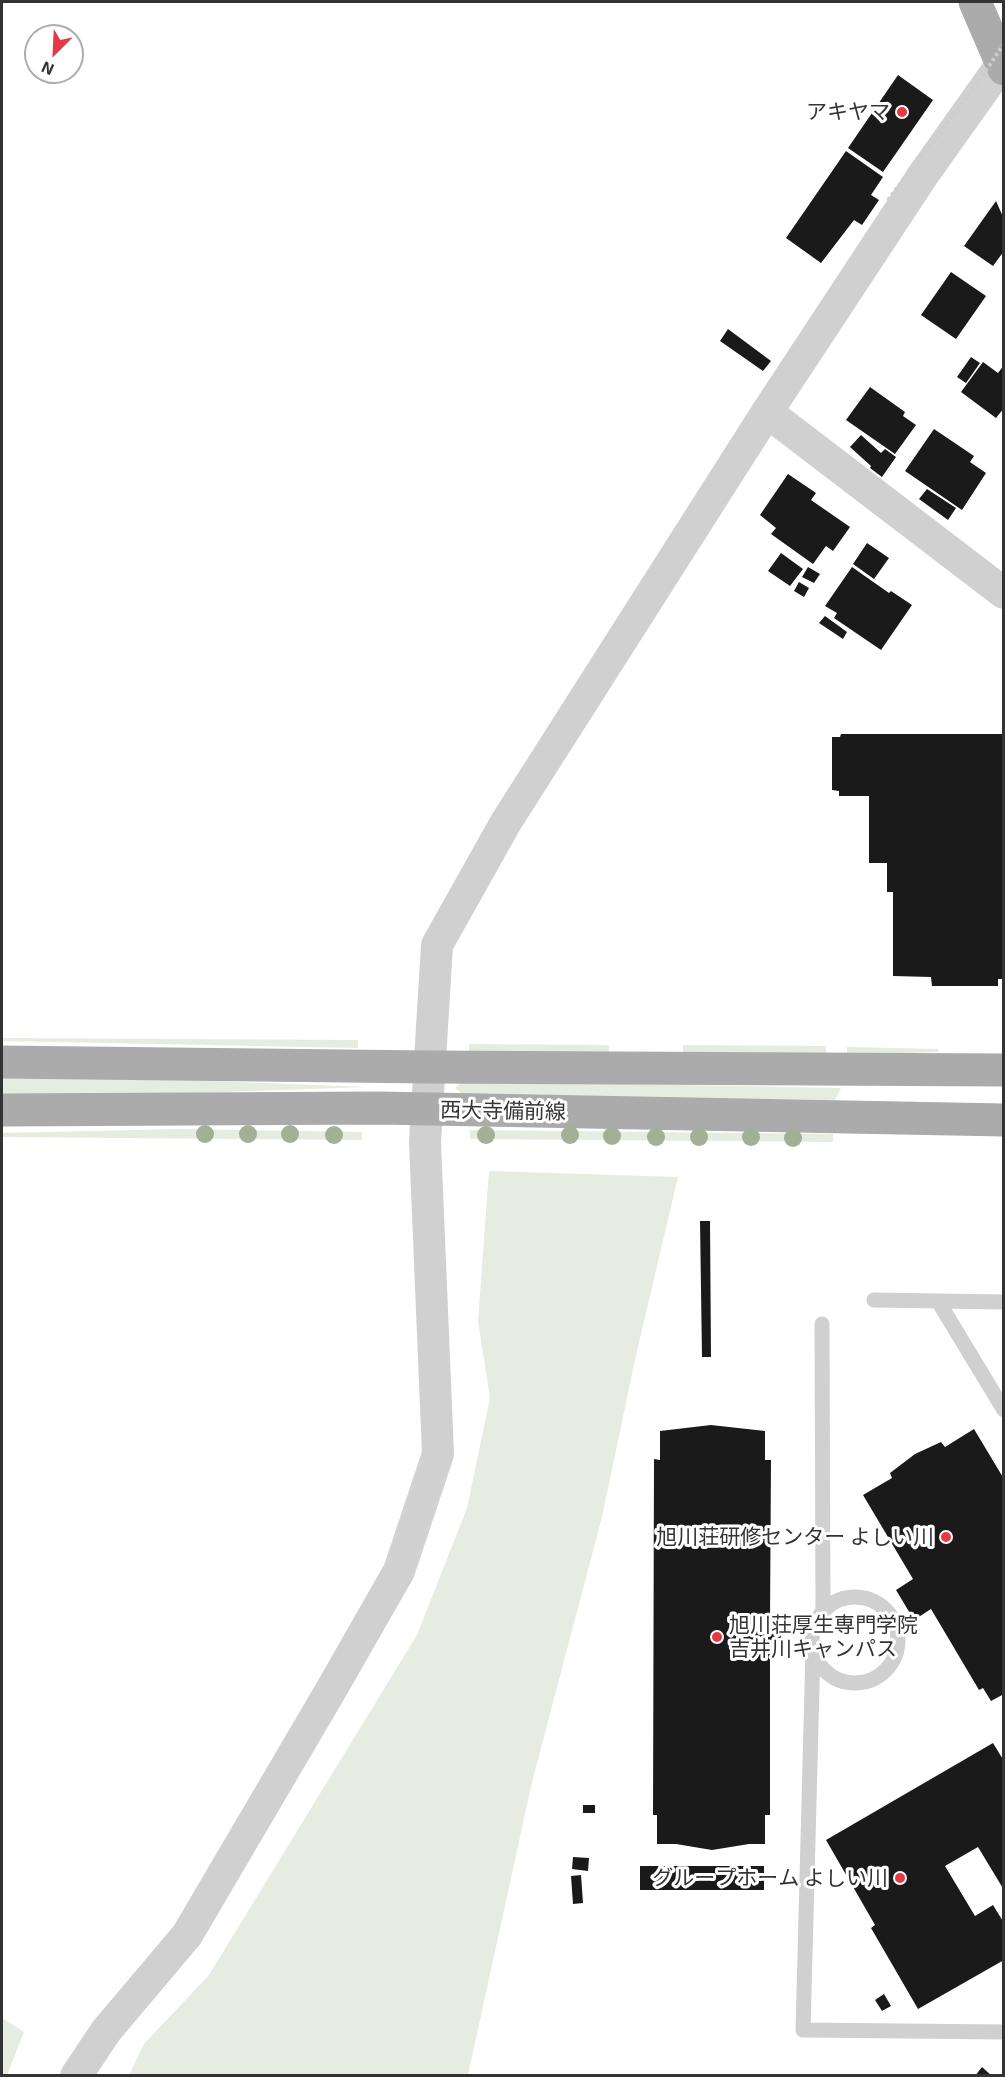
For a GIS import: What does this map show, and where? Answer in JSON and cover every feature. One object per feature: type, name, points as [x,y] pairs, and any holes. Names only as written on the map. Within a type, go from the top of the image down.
[{"type":"main road","points":[[975,2],[1003,60]]},
{"type":"main road","name":"西大寺備前線","points":[[2,1062],[1004,1070]]},
{"type":"main road","name":"西大寺備前線","points":[[2,1110],[426,1110],[1004,1120]]},
{"type":"street","points":[[76,2076],[106,2031],[188,1935],[332,1690],[399,1571],[438,1454],[425,1142],[437,945],[506,822],[767,412],[923,175],[1003,60]]},
{"type":"street","points":[[767,412],[1004,593]]},
{"type":"lane","points":[[874,1300],[1004,1302]]},
{"type":"lane","points":[[939,1301],[1004,1410]]},
{"type":"lane","points":[[822,1324],[823,1611]]},
{"type":"lane","points":[[813,1650],[819,1663],[828,1674],[841,1681],[855,1683],[869,1681],[882,1674],[891,1664],[898,1651],[899,1637],[895,1622],[887,1610],[876,1601],[862,1597],[848,1597],[834,1602],[823,1611],[812,1636],[803,2030],[1004,2032]]},
{"type":"path","points":[[888,200],[973,89],[1003,60]]},
{"type":"shaded area","points":[[2,1038],[358,1040],[358,1048],[2,1041]]},
{"type":"shaded area","points":[[469,1044],[609,1045],[609,1053],[469,1051]]},
{"type":"shaded area","points":[[683,1045],[826,1046],[826,1054],[683,1052]]},
{"type":"shaded area","points":[[847,1047],[938,1049],[938,1052],[847,1055]]},
{"type":"shaded area","points":[[2,1073],[368,1087],[109,1096],[2,1094]]},
{"type":"shaded area","points":[[463,1081],[841,1088],[835,1100],[465,1096],[455,1088]]},
{"type":"shaded area","points":[[180,1129],[362,1132],[362,1140],[2,1137],[2,1133]]},
{"type":"shaded area","points":[[470,1130],[833,1134],[833,1142],[470,1139]]},
{"type":"shaded area","points":[[489,1171],[678,1177],[636,1355],[602,1517],[532,1782],[468,2075],[129,2075],[144,2044],[209,1975],[417,1635],[467,1508],[490,1398],[478,1321]]},
{"type":"shaded area","points":[[2,2018],[24,2032],[7,2075],[2,2075]]},
{"type":"building","points":[[898,75],[933,100],[883,172],[848,148]]},
{"type":"building","points":[[846,151],[883,177],[871,195],[879,200],[862,225],[854,220],[821,263],[786,238]]},
{"type":"building","points":[[996,201],[1004,219],[1004,251],[993,266],[964,246]]},
{"type":"building","points":[[951,272],[986,296],[956,339],[921,315]]},
{"type":"building","points":[[728,329],[771,361],[763,371],[720,341]]},
{"type":"building","points":[[971,357],[980,363],[966,383],[957,377]]},
{"type":"building","points":[[983,362],[998,373],[1004,365],[1004,408],[996,418],[961,392]]},
{"type":"building","points":[[870,387],[905,412],[903,416],[916,425],[895,454],[846,420]]},
{"type":"building","points":[[934,429],[974,456],[970,462],[986,473],[962,510],[905,471]]},
{"type":"building","points":[[861,435],[881,453],[885,449],[896,457],[882,477],[850,447]]},
{"type":"building","points":[[788,474],[816,493],[811,500],[850,527],[833,551],[826,546],[813,564],[771,534],[776,528],[760,515]]},
{"type":"building","points":[[927,489],[956,508],[948,520],[919,499]]},
{"type":"building","points":[[867,543],[889,558],[874,579],[853,564]]},
{"type":"building","points":[[781,553],[803,569],[790,586],[768,571]]},
{"type":"building","points":[[808,567],[820,574],[814,583],[802,577]]},
{"type":"building","points":[[852,567],[889,593],[891,591],[912,605],[881,650],[834,618],[837,613],[825,606]]},
{"type":"building","points":[[799,582],[809,588],[804,597],[794,591]]},
{"type":"building","points":[[825,616],[847,632],[843,639],[819,623]]},
{"type":"building","points":[[841,734],[1004,734],[1004,979],[998,979],[998,986],[932,986],[931,977],[893,976],[893,892],[887,892],[887,863],[869,863],[869,796],[839,796],[839,791],[832,790],[832,737],[840,737]]},
{"type":"building","points":[[700,1221],[710,1221],[711,1357],[702,1357]]},
{"type":"building","name":"旭川荘厚生専門学院 吉井川キャンパス","points":[[711,1425],[765,1431],[765,1460],[771,1460],[770,1620],[781,1620],[781,1655],[770,1655],[770,1815],[765,1815],[765,1844],[712,1850],[676,1844],[657,1844],[657,1815],[653,1815],[654,1459],[660,1460],[660,1431]]},
{"type":"building","name":"旭川荘研修センター よしい川","points":[[974,1429],[1004,1479],[1004,1694],[991,1701],[983,1688],[979,1690],[931,1609],[914,1620],[896,1590],[913,1579],[863,1495],[892,1478],[890,1473],[915,1454],[941,1442],[945,1447]]},
{"type":"building","name":"グループホーム よしい川","points":[[993,1743],[1004,1761],[1004,1890],[978,1847],[945,1866],[975,1916],[993,1905],[1004,1923],[1004,1960],[918,2009],[871,1928],[875,1925],[826,1840]]},
{"type":"building","points":[[583,1805],[595,1805],[595,1813],[583,1813]]},
{"type":"building","points":[[573,1857],[589,1858],[588,1871],[572,1869]]},
{"type":"building","points":[[640,1866],[764,1866],[764,1890],[640,1890]]},
{"type":"building","points":[[581,1875],[583,1903],[573,1904],[571,1876]]},
{"type":"building","points":[[884,1994],[891,2006],[882,2011],[875,2000]]},
{"type":"building","points":[[982,2067],[992,2076],[975,2076]]},
{"type":"place","name":"アキヤマ","points":[[902,112]]},
{"type":"place","name":"旭川荘研修センター よしい川","points":[[946,1537]]},
{"type":"place","name":"旭川荘厚生専門学院 吉井川キャンパス","points":[[717,1637]]},
{"type":"place","name":"グループホーム よしい川","points":[[900,1878]]}]
